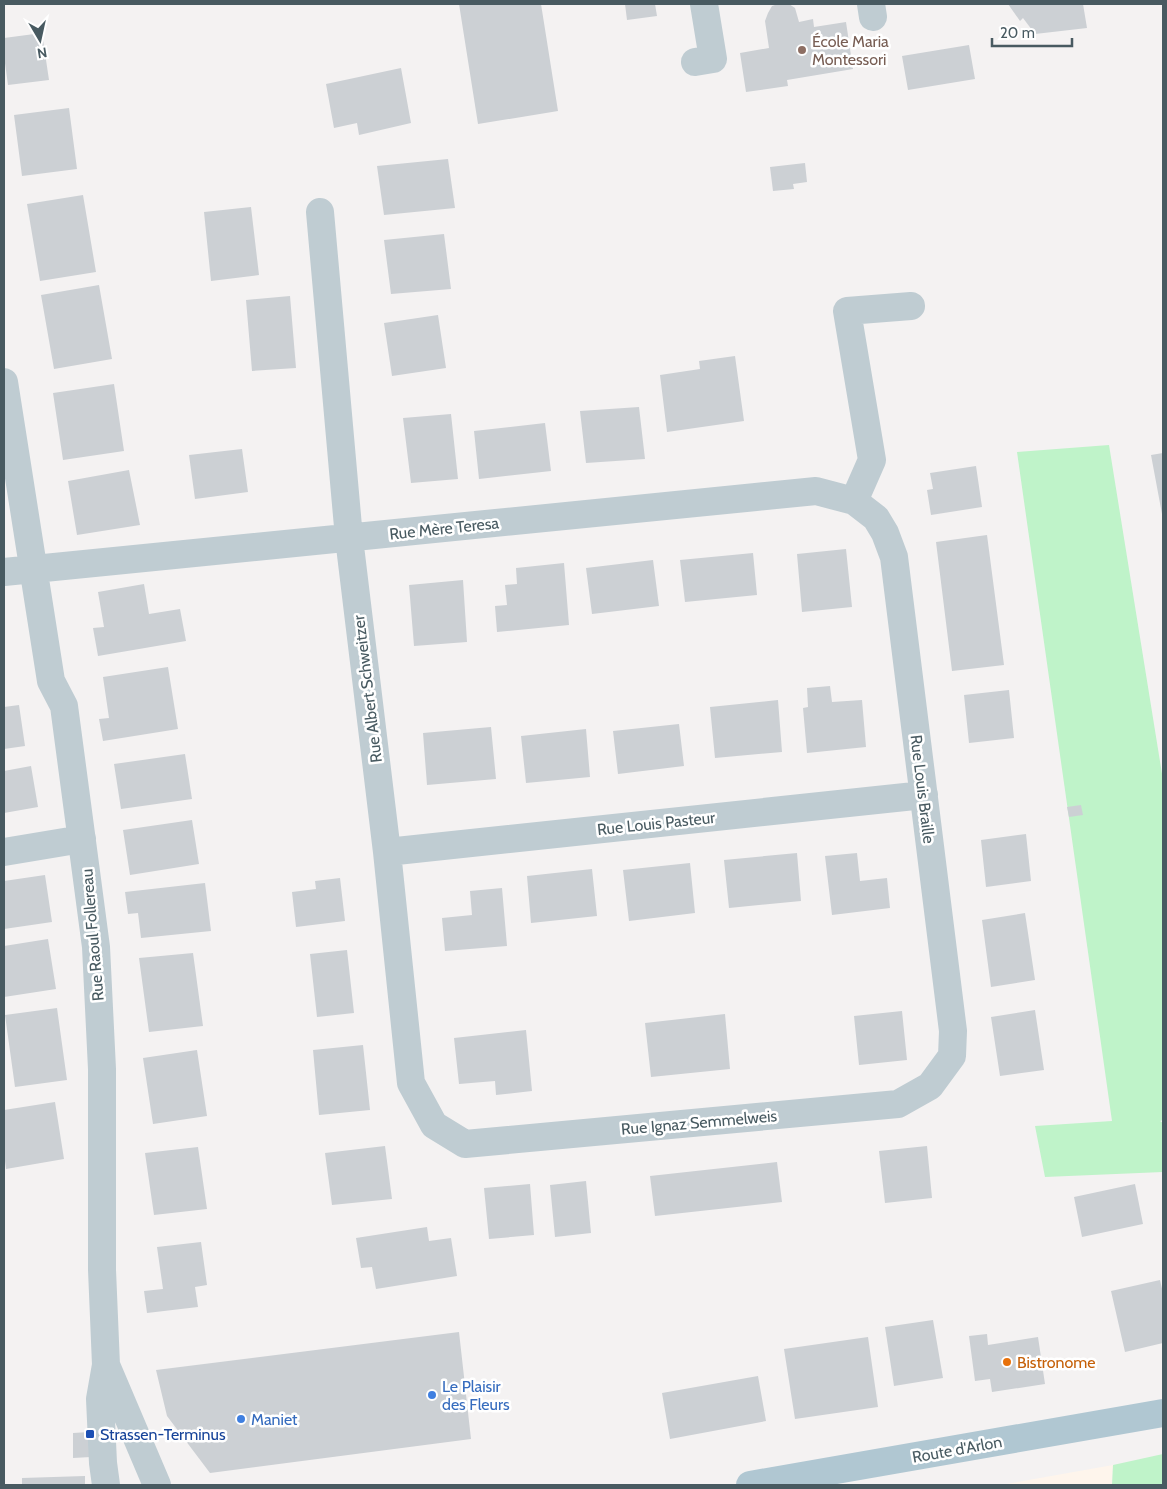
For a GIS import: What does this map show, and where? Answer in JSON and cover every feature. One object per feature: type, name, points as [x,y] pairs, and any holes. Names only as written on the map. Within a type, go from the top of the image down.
[{"type":"main road","name":"Route d'Arlon","points":[[750,1485],[1163,1413]]},
{"type":"street","points":[[695,62],[713,60],[704,4]]},
{"type":"street","name":"Rue Albert Schweitzer","points":[[320,212],[349,538],[387,852],[411,1083],[434,1125],[465,1144]]},
{"type":"street","points":[[854,501],[872,460],[847,311],[911,306]]},
{"type":"street","name":"Rue Raoul Follereau","points":[[4,382],[51,681],[64,706],[96,947],[102,1069],[102,1270],[106,1365],[157,1485]]},
{"type":"street","name":"Rue Mère Teresa","points":[[4,572],[816,491],[854,501]]},
{"type":"street","name":"Rue Louis Braille","points":[[854,501],[876,518],[885,533],[894,557],[953,1031],[952,1056],[930,1086]]},
{"type":"street","name":"Rue Louis Pasteur","points":[[387,852],[924,795]]},
{"type":"street","points":[[4,852],[82,839]]},
{"type":"street","name":"Rue Ignaz Semmelweis","points":[[465,1144],[898,1104],[930,1086]]},
{"type":"street","points":[[106,1365],[100,1399],[106,1485]]},
{"type":"shaded area","points":[[1113,1465],[1112,1485],[1001,1485]]},
{"type":"green space","points":[[1109,445],[1163,780],[1163,1120],[1160,1121],[1163,1123],[1163,1172],[1045,1177],[1035,1126],[1112,1121],[1017,452]]},
{"type":"green space","points":[[1163,1454],[1163,1485],[1112,1485],[1113,1465]]},
{"type":"building","points":[[459,4],[541,4],[558,111],[478,124]]},
{"type":"building","points":[[625,4],[655,4],[657,16],[627,20]]},
{"type":"building","name":"École Maria Montessori","points":[[789,4],[795,8],[799,22],[813,19],[814,27],[846,22],[853,69],[787,80],[788,86],[746,92],[740,53],[769,48],[765,21],[772,6]]},
{"type":"building","points":[[1008,4],[1083,4],[1087,28],[1035,34],[1023,18],[1020,21]]},
{"type":"building","points":[[42,33],[49,80],[8,85],[4,56],[4,38]]},
{"type":"building","points":[[969,45],[975,79],[908,90],[902,56]]},
{"type":"building","points":[[401,68],[411,123],[359,135],[357,123],[334,128],[326,84]]},
{"type":"building","points":[[69,108],[77,169],[22,176],[14,115]]},
{"type":"building","points":[[448,159],[455,208],[384,215],[377,166]]},
{"type":"building","points":[[805,163],[807,182],[793,184],[794,189],[773,191],[770,167]]},
{"type":"building","points":[[83,195],[96,272],[40,281],[27,204]]},
{"type":"building","points":[[251,207],[259,275],[211,281],[204,212]]},
{"type":"building","points":[[444,234],[451,289],[391,294],[384,240]]},
{"type":"building","points":[[99,285],[112,359],[54,369],[41,295]]},
{"type":"building","points":[[290,296],[296,368],[252,371],[246,300]]},
{"type":"building","points":[[438,315],[446,368],[392,376],[384,323]]},
{"type":"building","points":[[735,356],[744,421],[667,432],[660,375],[700,369],[699,361]]},
{"type":"building","points":[[114,384],[124,451],[63,460],[53,393]]},
{"type":"building","points":[[639,407],[645,459],[586,463],[580,411]]},
{"type":"building","points":[[451,414],[458,479],[411,483],[403,418]]},
{"type":"building","points":[[545,423],[551,471],[479,479],[474,431]]},
{"type":"building","points":[[242,449],[248,492],[195,499],[189,455]]},
{"type":"building","points":[[1163,453],[1163,514],[1162,514],[1151,455]]},
{"type":"building","points":[[976,466],[982,507],[931,515],[927,490],[933,489],[930,473]]},
{"type":"building","points":[[129,470],[140,525],[77,535],[68,481]]},
{"type":"building","points":[[987,535],[1004,665],[952,671],[936,542]]},
{"type":"building","points":[[846,549],[852,607],[802,612],[797,554]]},
{"type":"building","points":[[753,553],[757,595],[685,602],[680,560]]},
{"type":"building","points":[[653,560],[659,606],[592,614],[586,568]]},
{"type":"building","points":[[564,563],[569,625],[497,632],[495,606],[507,605],[505,585],[517,584],[516,568]]},
{"type":"building","points":[[463,580],[467,642],[414,646],[409,585]]},
{"type":"building","points":[[144,584],[149,614],[180,609],[186,641],[98,656],[93,628],[104,627],[98,592]]},
{"type":"building","points":[[168,667],[178,729],[103,741],[99,719],[109,718],[103,677]]},
{"type":"building","points":[[830,686],[832,702],[862,700],[866,747],[807,753],[803,708],[808,707],[807,688]]},
{"type":"building","points":[[1009,690],[1014,738],[969,743],[964,695]]},
{"type":"building","points":[[778,700],[782,752],[715,758],[710,707]]},
{"type":"building","points":[[19,705],[25,746],[4,749],[4,707]]},
{"type":"building","points":[[679,724],[684,766],[618,774],[613,731]]},
{"type":"building","points":[[491,727],[496,779],[427,785],[423,733]]},
{"type":"building","points":[[586,729],[590,777],[526,783],[521,736]]},
{"type":"building","points":[[185,754],[192,799],[121,809],[114,764]]},
{"type":"building","points":[[31,766],[38,807],[4,813],[4,771]]},
{"type":"building","points":[[1081,805],[1083,815],[1069,817],[1067,807]]},
{"type":"building","points":[[192,820],[199,864],[130,875],[123,830]]},
{"type":"building","points":[[1026,834],[1031,881],[986,887],[981,840]]},
{"type":"building","points":[[797,853],[801,901],[729,908],[724,860]]},
{"type":"building","points":[[857,853],[860,881],[887,878],[890,908],[832,915],[825,856]]},
{"type":"building","points":[[690,863],[695,913],[629,921],[623,870]]},
{"type":"building","points":[[592,869],[597,916],[531,923],[527,876]]},
{"type":"building","points":[[45,875],[52,922],[4,929],[4,881]]},
{"type":"building","points":[[340,878],[345,921],[296,927],[292,892],[316,889],[315,881]]},
{"type":"building","points":[[205,883],[211,931],[141,938],[138,913],[128,914],[125,892]]},
{"type":"building","points":[[502,888],[507,946],[445,951],[442,918],[472,915],[470,891]]},
{"type":"building","points":[[1025,913],[1035,980],[991,987],[982,920]]},
{"type":"building","points":[[48,939],[56,989],[4,997],[4,946]]},
{"type":"building","points":[[347,950],[354,1013],[317,1017],[310,954]]},
{"type":"building","points":[[193,953],[203,1026],[149,1032],[139,958]]},
{"type":"building","points":[[57,1008],[67,1080],[15,1087],[5,1015]]},
{"type":"building","points":[[1035,1010],[1044,1070],[1000,1076],[991,1017]]},
{"type":"building","points":[[902,1011],[907,1060],[859,1065],[854,1016]]},
{"type":"building","points":[[725,1014],[730,1069],[651,1077],[645,1023]]},
{"type":"building","points":[[526,1030],[532,1091],[496,1095],[495,1081],[459,1084],[454,1038]]},
{"type":"building","points":[[363,1045],[370,1110],[319,1115],[313,1050]]},
{"type":"building","points":[[197,1050],[207,1116],[153,1124],[143,1058]]},
{"type":"building","points":[[55,1102],[64,1159],[6,1169],[4,1110]]},
{"type":"building","points":[[385,1146],[392,1199],[332,1205],[325,1153]]},
{"type":"building","points":[[927,1146],[932,1198],[885,1203],[879,1151]]},
{"type":"building","points":[[198,1147],[207,1209],[154,1215],[145,1153]]},
{"type":"building","points":[[777,1162],[782,1202],[655,1216],[650,1176]]},
{"type":"building","points":[[586,1181],[591,1233],[555,1237],[550,1185]]},
{"type":"building","points":[[530,1184],[534,1235],[489,1239],[484,1188]]},
{"type":"building","points":[[1135,1184],[1143,1224],[1082,1237],[1074,1197]]},
{"type":"building","points":[[427,1227],[429,1241],[451,1238],[457,1276],[376,1289],[372,1267],[361,1268],[356,1238]]},
{"type":"building","points":[[201,1242],[207,1285],[195,1287],[198,1307],[147,1313],[144,1291],[163,1289],[157,1247]]},
{"type":"building","points":[[1160,1280],[1163,1293],[1163,1343],[1125,1352],[1111,1291]]},
{"type":"building","points":[[933,1320],[943,1378],[894,1386],[885,1327]]},
{"type":"building","points":[[459,1332],[471,1439],[210,1473],[167,1416],[156,1370]]},
{"type":"building","name":"Bistronome","points":[[987,1334],[988,1345],[1038,1337],[1045,1384],[992,1392],[990,1379],[975,1381],[969,1336]]},
{"type":"building","points":[[868,1337],[878,1407],[795,1419],[784,1349]]},
{"type":"building","points":[[758,1376],[766,1421],[670,1439],[662,1393]]},
{"type":"building","points":[[89,1432],[91,1457],[73,1458],[73,1433]]},
{"type":"building","points":[[85,1476],[85,1485],[22,1485],[22,1478]]},
{"type":"place","name":"École Maria Montessori","points":[[802,50]]},
{"type":"place","name":"Bistronome","points":[[1007,1362]]},
{"type":"place","name":"Le Plaisir des Fleurs","points":[[432,1395]]},
{"type":"place","name":"Maniet","points":[[241,1419]]},
{"type":"place","name":"Strassen-Terminus","points":[[90,1434]]}]
